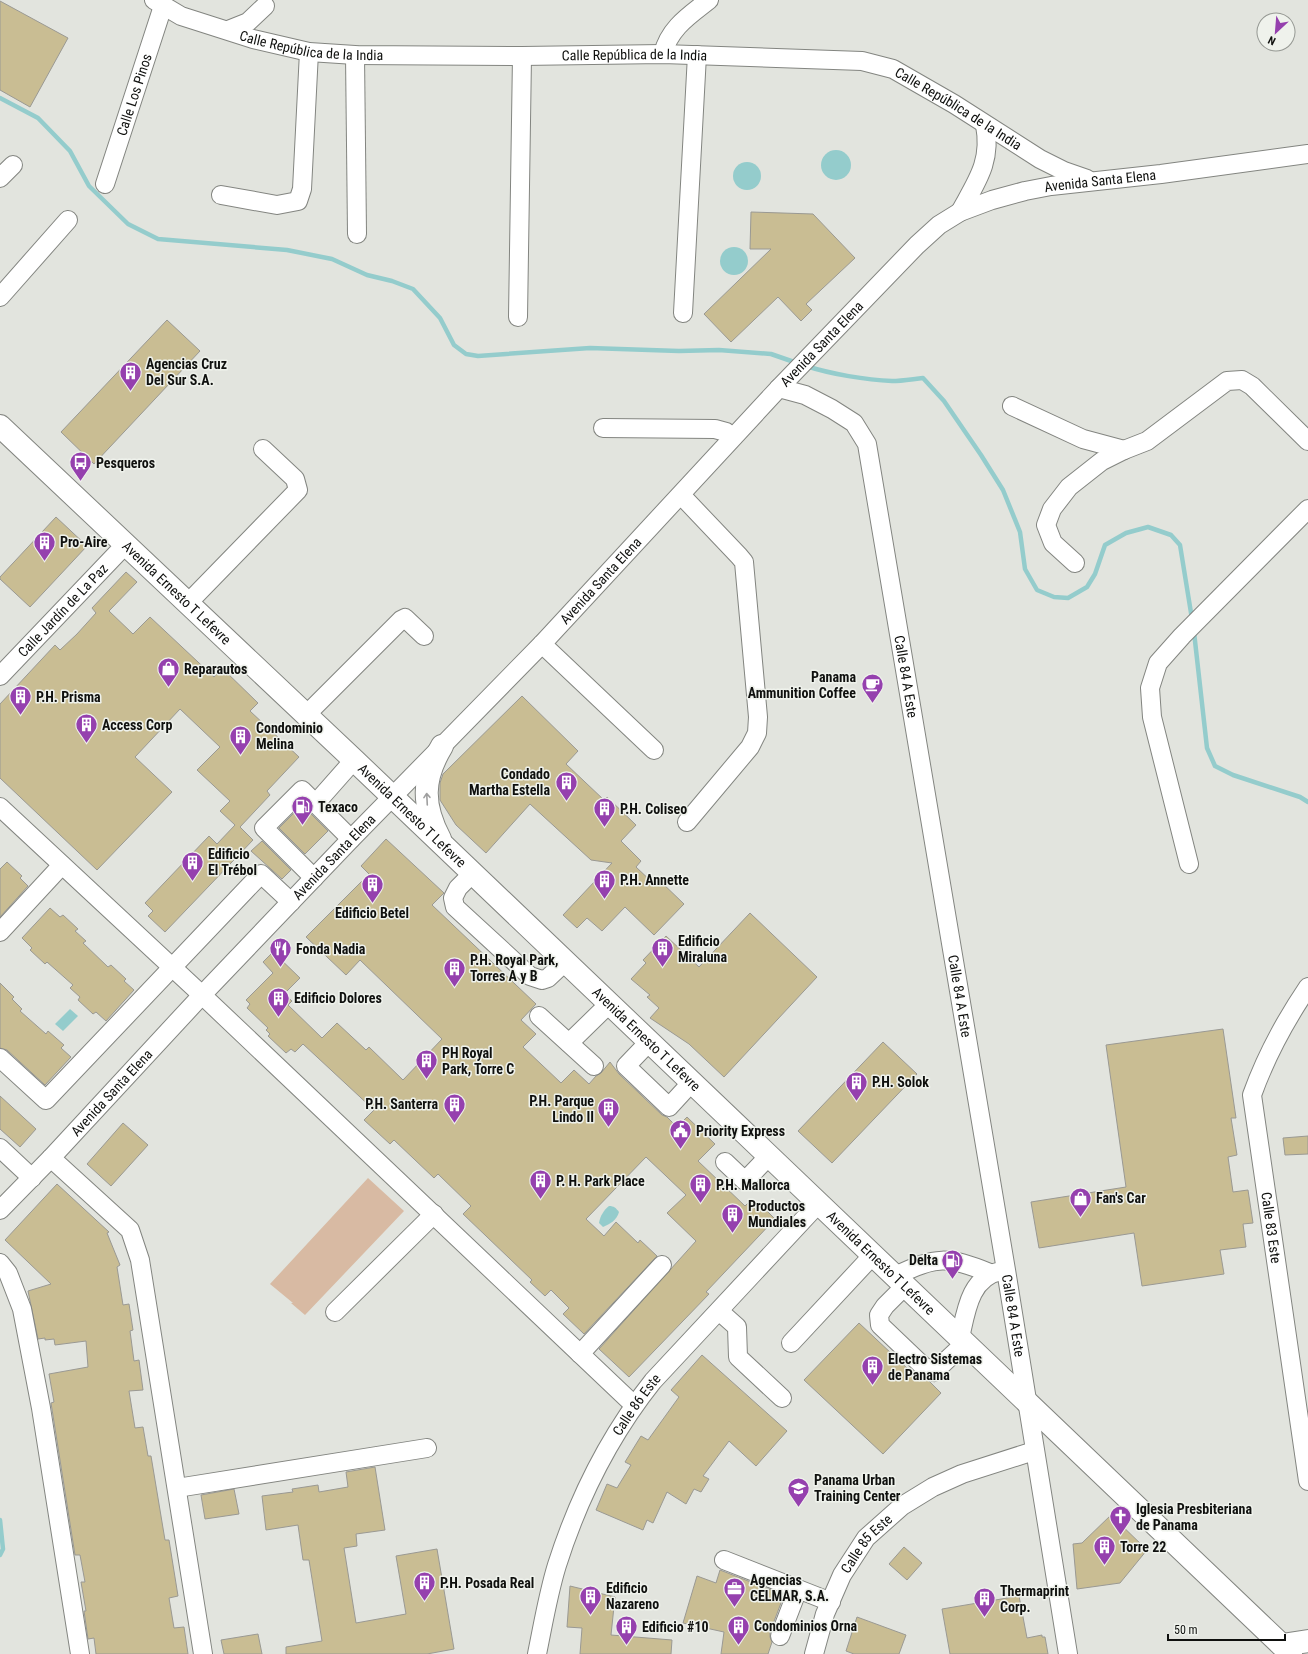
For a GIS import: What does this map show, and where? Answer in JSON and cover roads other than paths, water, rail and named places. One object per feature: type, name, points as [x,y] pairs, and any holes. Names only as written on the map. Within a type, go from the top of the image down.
[{"type":"main road","name":"Avenida Ernesto T Lefevre","points":[[0,426],[188,602],[768,1157],[963,1340],[1286,1650]]},
{"type":"main road","points":[[442,746],[432,767],[426,793],[429,816],[445,848]]},
{"type":"main road","points":[[1286,1650],[1308,1641]]},
{"type":"street","points":[[663,54],[665,44],[671,33],[682,21],[709,0]]},
{"type":"street","name":"Calle República de la India","points":[[159,3],[181,16],[254,39],[309,52],[354,55],[522,56],[663,54],[862,61],[893,68],[954,104],[1040,160],[1064,171],[1093,180]]},
{"type":"street","name":"Calle Los Pinos","points":[[105,184],[159,3]]},
{"type":"street","points":[[228,30],[248,22],[268,3]]},
{"type":"street","points":[[254,39],[257,24],[268,3]]},
{"type":"street","points":[[221,195],[278,205],[298,201],[302,189],[309,52]]},
{"type":"street","points":[[354,55],[357,234]]},
{"type":"street","points":[[683,313],[697,55]]},
{"type":"street","points":[[518,317],[522,56]]},
{"type":"street","points":[[960,212],[978,178],[985,160],[988,144],[985,125]]},
{"type":"street","name":"Avenida Santa Elena","points":[[0,1210],[51,1158],[202,995],[351,839],[542,644],[733,437],[917,245],[939,225],[960,212],[980,204],[1025,191],[1093,180],[1169,173],[1308,154]]},
{"type":"street","points":[[0,178],[13,165]]},
{"type":"street","points":[[0,297],[68,220]]},
{"type":"street","points":[[1076,563],[1053,543],[1046,525],[1052,509],[1070,487],[1102,461],[1152,437],[1227,381],[1242,380],[1252,386],[1308,441]]},
{"type":"street","name":"Calle 84 A Este","points":[[782,386],[805,395],[832,409],[854,423],[866,444],[998,1272],[1026,1402],[1068,1654]]},
{"type":"street","points":[[1012,406],[1083,439],[1124,450]]},
{"type":"street","points":[[604,428],[715,429],[726,432],[733,437]]},
{"type":"street","points":[[188,602],[298,490],[295,479],[263,449]]},
{"type":"street","points":[[681,495],[744,562],[758,717],[757,733],[750,747],[687,822]]},
{"type":"street","points":[[1189,864],[1152,717],[1150,688],[1158,663],[1182,636],[1308,509]]},
{"type":"street","name":"Calle Jardín de La Paz","points":[[0,676],[126,544]]},
{"type":"street","points":[[306,715],[401,620],[405,618],[408,620],[424,636]]},
{"type":"street","points":[[542,644],[654,750]]},
{"type":"street","points":[[316,803],[354,760]]},
{"type":"street","points":[[314,878],[264,828],[302,790],[351,839]]},
{"type":"street","points":[[0,807],[202,995],[634,1405]]},
{"type":"street","points":[[0,932],[62,865]]},
{"type":"street","points":[[0,1058],[46,1100],[261,874],[291,902]]},
{"type":"street","points":[[472,874],[458,888],[453,898],[455,907],[530,976],[542,980],[548,978],[565,962]]},
{"type":"street","name":"Calle 83 Este","points":[[1308,987],[1275,1040],[1261,1070],[1252,1095],[1308,1481]]},
{"type":"street","points":[[569,1043],[608,1004]]},
{"type":"street","points":[[539,1016],[594,1066]]},
{"type":"street","points":[[649,1042],[626,1066],[669,1106],[691,1083]]},
{"type":"street","points":[[0,1148],[32,1178]]},
{"type":"street","points":[[725,1162],[744,1181],[768,1157]]},
{"type":"street","points":[[51,1158],[130,1230],[140,1260],[203,1654]]},
{"type":"street","name":"Calle 86 Este","points":[[538,1654],[556,1566],[571,1526],[588,1486],[634,1405],[653,1381],[818,1204]]},
{"type":"street","points":[[335,1312],[434,1214]]},
{"type":"street","points":[[791,1343],[873,1255]]},
{"type":"street","points":[[943,1260],[954,1260],[998,1272],[976,1287],[967,1307],[963,1340],[934,1372],[923,1366],[880,1325],[879,1315],[900,1281],[921,1264],[943,1260]]},
{"type":"street","points":[[0,1263],[8,1273],[22,1309],[41,1408],[80,1654]]},
{"type":"street","points":[[580,1354],[662,1265]]},
{"type":"street","points":[[719,1311],[737,1328],[738,1357],[782,1398]]},
{"type":"street","points":[[177,1488],[427,1448]]},
{"type":"street","name":"Calle 85 Este","points":[[814,1654],[826,1614],[842,1575],[866,1538],[902,1506],[933,1487],[962,1474],[1034,1451]]},
{"type":"street","points":[[724,1560],[831,1602]]},
{"type":"street","points":[[780,1636],[798,1589]]},
{"type":"water","points":[[836,150],[847,154],[851,165],[847,176],[836,180],[825,176],[821,165],[825,154]]},
{"type":"water","points":[[747,162],[753,163],[757,166],[760,170],[760,182],[757,186],[753,189],[747,190],[741,189],[737,186],[734,182],[733,176],[734,170],[737,166],[741,163]]},
{"type":"water","points":[[734,247],[744,251],[748,261],[744,271],[734,275],[724,271],[720,261],[724,251]]},
{"type":"water","points":[[70,1009],[78,1016],[63,1031],[55,1024]]},
{"type":"water","points":[[609,1206],[612,1206],[619,1212],[613,1221],[603,1227],[599,1223],[602,1213]]},
{"type":"waterway","points":[[0,98],[38,118],[70,151],[89,186],[128,224],[158,239],[287,250],[332,259],[367,275],[392,281],[413,289],[440,318],[454,345],[466,354],[478,356],[590,348],[679,351],[719,350],[771,354],[797,363]]},
{"type":"waterway","points":[[806,366],[837,374],[871,379],[896,381],[923,378],[944,401],[1003,490],[1020,532],[1025,569],[1037,590],[1054,597],[1068,598],[1087,587],[1095,574],[1105,545],[1126,533],[1148,527],[1171,535],[1180,545],[1192,619]]},
{"type":"waterway","points":[[1194,632],[1207,748],[1215,766],[1233,775],[1300,797],[1308,802]]},
{"type":"waterway","points":[[0,1520],[3,1549],[0,1555]]},
{"type":"place","name":"Agencias Cruz Del Sur S.A.","points":[[130,392]]},
{"type":"place","name":"Pesqueros","points":[[81,482]]},
{"type":"place","name":"Pro-Aire","points":[[44,562]]},
{"type":"place","name":"Reparautos","points":[[169,688]]},
{"type":"place","name":"Panama Ammunition Coffee","points":[[872,704]]},
{"type":"place","name":"P.H. Prisma","points":[[20,716]]},
{"type":"place","name":"Access Corp","points":[[87,744]]},
{"type":"place","name":"Condominio Melina","points":[[240,756]]},
{"type":"place","name":"Condado Martha Estella","points":[[566,802]]},
{"type":"place","name":"Texaco","points":[[302,826]]},
{"type":"place","name":"P.H. Coliseo","points":[[604,828]]},
{"type":"place","name":"Edificio El Trébol","points":[[193,882]]},
{"type":"place","name":"P.H. Annette","points":[[604,900]]},
{"type":"place","name":"Edificio Betel","points":[[372,904]]},
{"type":"place","name":"Fonda Nadia","points":[[280,968]]},
{"type":"place","name":"Edificio Miraluna","points":[[663,968]]},
{"type":"place","name":"P.H. Royal Park, Torres A y B","points":[[454,988]]},
{"type":"place","name":"Edificio Dolores","points":[[279,1018]]},
{"type":"place","name":"PH Royal Park, Torre C","points":[[426,1080]]},
{"type":"place","name":"P.H. Solok","points":[[857,1102]]},
{"type":"place","name":"P.H. Santerra","points":[[454,1124]]},
{"type":"place","name":"P.H. Parque Lindo II","points":[[609,1128]]},
{"type":"place","name":"Priority Express","points":[[681,1150]]},
{"type":"place","name":"P. H. Park Place","points":[[540,1200]]},
{"type":"place","name":"P.H. Mallorca","points":[[701,1204]]},
{"type":"place","name":"Fan's Car","points":[[1080,1218]]},
{"type":"place","name":"Productos Mundiales","points":[[732,1234]]},
{"type":"place","name":"Delta","points":[[953,1280]]},
{"type":"place","name":"Electro Sistemas de Panama","points":[[873,1386]]},
{"type":"place","name":"Panama Urban Training Center","points":[[798,1508]]},
{"type":"place","name":"Iglesia Presbiteriana de Panama","points":[[1120,1536]]},
{"type":"place","name":"Torre 22","points":[[1104,1566]]},
{"type":"place","name":"P.H. Posada Real","points":[[425,1602]]},
{"type":"place","name":"Agencias CELMAR, S.A.","points":[[735,1608]]},
{"type":"place","name":"Edificio Nazareno","points":[[590,1616]]},
{"type":"place","name":"Thermaprint Corp.","points":[[984,1618]]},
{"type":"place","name":"Edificio #10","points":[[626,1646]]},
{"type":"place","name":"Condominios Orna","points":[[739,1646]]}]
